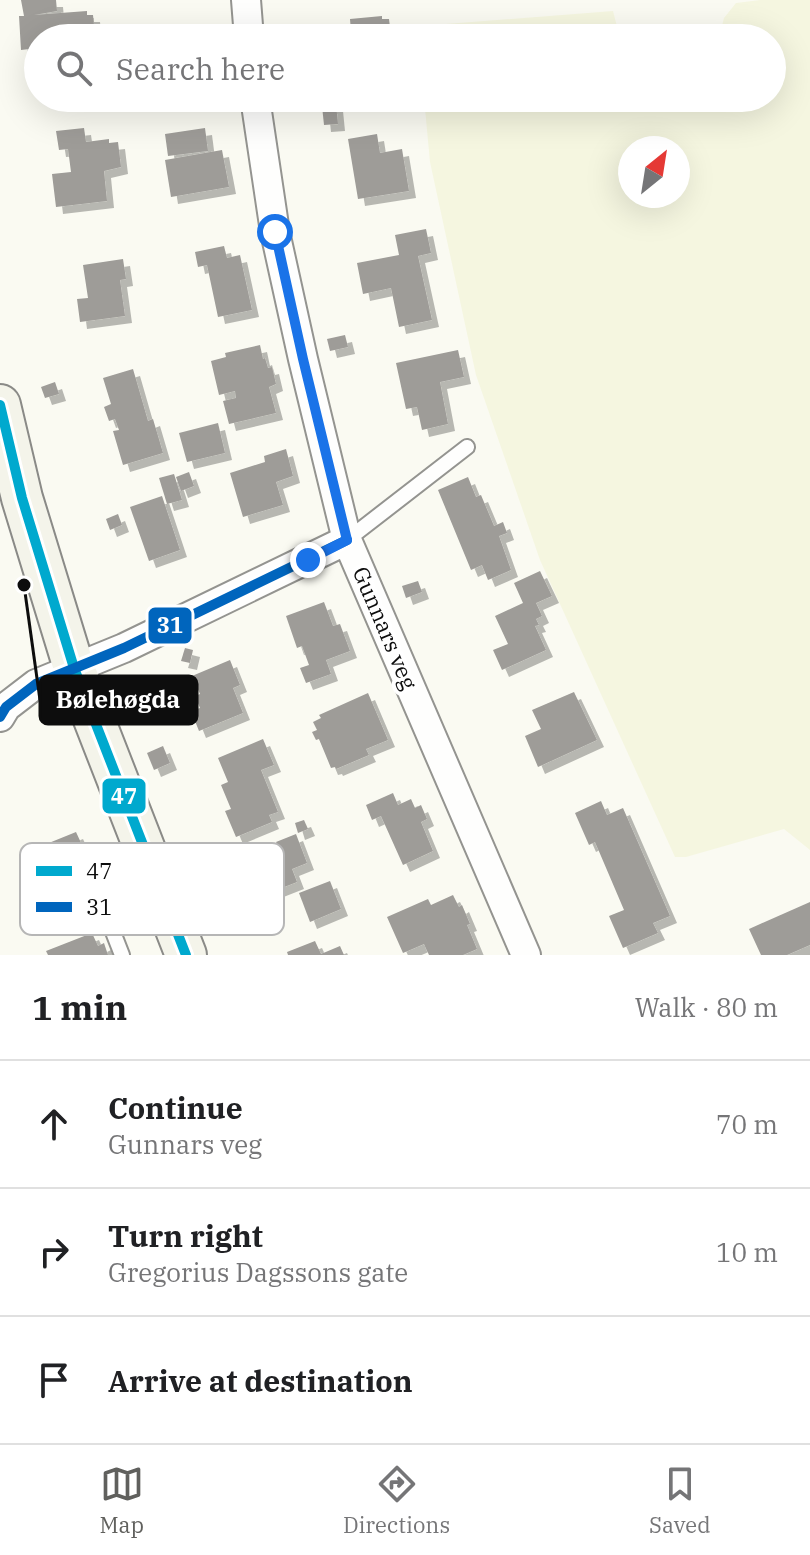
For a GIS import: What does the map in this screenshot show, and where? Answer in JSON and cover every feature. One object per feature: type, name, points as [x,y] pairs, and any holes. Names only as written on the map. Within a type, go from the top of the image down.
[{"type":"street","points":[[246,0],[248,24]]},
{"type":"street","name":"Gunnars veg","points":[[257,112],[275,232],[347,540],[526,955]]},
{"type":"street","points":[[0,405],[16,499],[74,668],[142,843]]},
{"type":"street","points":[[2,710],[36,684],[124,648],[347,540]]},
{"type":"street","points":[[178,935],[186,955]]},
{"type":"lane","points":[[347,540],[467,447]]},
{"type":"lane","points":[[114,935],[122,955]]},
{"type":"green space","points":[[810,0],[810,850],[784,829],[686,857],[675,857],[540,560],[476,375],[430,162],[425,112],[786,112],[786,24],[722,24],[736,3]]},
{"type":"green space","points":[[613,11],[616,24],[446,24]]},
{"type":"building","points":[[21,0],[56,0],[57,11],[34,15],[87,11],[87,15],[93,15],[94,24],[24,24],[24,50],[21,50],[19,16],[24,16]]},
{"type":"building","points":[[382,16],[382,19],[389,19],[390,24],[350,24],[350,19]]},
{"type":"building","points":[[323,112],[337,112],[338,124],[324,125]]},
{"type":"building","points":[[84,128],[86,142],[109,139],[109,143],[118,142],[121,167],[104,171],[107,201],[56,207],[52,174],[71,172],[68,149],[59,150],[56,131]]},
{"type":"building","points":[[205,128],[208,151],[168,156],[165,134]]},
{"type":"building","points":[[377,134],[380,153],[402,149],[409,191],[358,199],[348,139]]},
{"type":"building","points":[[222,150],[229,187],[171,197],[165,160]]},
{"type":"building","points":[[426,229],[431,253],[418,256],[432,320],[399,327],[391,288],[363,294],[357,263],[399,255],[395,235]]},
{"type":"building","points":[[224,246],[227,258],[240,255],[252,310],[218,317],[207,265],[198,267],[195,252]]},
{"type":"building","points":[[123,259],[126,279],[120,280],[125,316],[80,322],[77,299],[88,298],[83,265]]},
{"type":"building","points":[[345,335],[348,347],[330,351],[327,339]]},
{"type":"building","points":[[260,345],[263,359],[268,368],[272,367],[276,384],[269,387],[276,413],[229,424],[223,401],[236,398],[235,391],[219,395],[211,361],[226,357],[225,353]]},
{"type":"building","points":[[458,350],[464,377],[440,382],[448,424],[422,430],[417,407],[406,409],[396,363]]},
{"type":"building","points":[[133,369],[148,421],[153,419],[163,453],[123,465],[113,431],[119,430],[115,419],[109,421],[104,407],[111,404],[103,378]]},
{"type":"building","points":[[55,382],[59,394],[45,398],[41,387]]},
{"type":"building","points":[[218,423],[225,453],[187,462],[179,433]]},
{"type":"building","points":[[286,449],[293,476],[276,482],[283,505],[243,517],[230,473],[265,462],[264,456]]},
{"type":"building","points":[[189,472],[194,486],[181,491],[176,477]]},
{"type":"building","points":[[174,474],[182,500],[167,504],[159,478]]},
{"type":"building","points":[[468,477],[476,497],[481,495],[494,526],[503,522],[507,533],[499,536],[511,570],[488,580],[482,565],[471,570],[438,490]]},
{"type":"building","points":[[162,496],[180,550],[149,561],[130,507]]},
{"type":"building","points":[[118,514],[122,525],[110,530],[106,519]]},
{"type":"building","points":[[540,571],[552,596],[536,603],[542,616],[536,619],[539,625],[535,626],[546,650],[502,670],[493,650],[508,644],[495,616],[523,603],[514,583]]},
{"type":"building","points":[[418,581],[422,592],[406,598],[402,586]]},
{"type":"building","points":[[324,602],[333,626],[340,624],[350,651],[326,660],[331,674],[306,683],[300,668],[309,665],[302,646],[297,648],[286,616]]},
{"type":"building","points":[[185,648],[193,650],[190,663],[181,661]]},
{"type":"building","points":[[230,660],[240,685],[233,688],[243,713],[199,731],[191,711],[200,708],[195,696],[200,694],[192,676]]},
{"type":"building","points":[[574,692],[597,740],[538,767],[525,736],[541,729],[532,710]]},
{"type":"building","points":[[368,693],[388,740],[366,749],[369,755],[336,769],[331,768],[319,739],[316,740],[312,732],[317,730],[313,722],[321,718],[319,715]]},
{"type":"building","points":[[263,739],[274,765],[261,770],[278,812],[269,815],[272,822],[236,837],[225,811],[231,809],[221,785],[228,782],[218,758]]},
{"type":"building","points":[[163,746],[170,763],[154,770],[147,753]]},
{"type":"building","points":[[393,793],[398,805],[411,799],[415,808],[421,805],[427,819],[421,822],[433,851],[403,865],[381,816],[372,820],[366,805]]},
{"type":"building","points":[[601,801],[607,815],[623,808],[670,916],[653,923],[658,933],[623,948],[609,916],[624,910],[595,842],[589,845],[575,813]]},
{"type":"building","points":[[304,820],[308,829],[298,833],[295,823]]},
{"type":"building","points":[[76,832],[81,843],[49,843]]},
{"type":"building","points":[[296,834],[307,863],[292,869],[297,882],[284,887],[284,843],[276,842]]},
{"type":"building","points":[[330,881],[341,909],[310,922],[299,893]]},
{"type":"building","points":[[453,895],[459,907],[462,905],[477,949],[463,955],[429,955],[424,944],[403,953],[387,917],[428,899],[431,905]]},
{"type":"building","points":[[810,902],[810,945],[787,955],[761,955],[749,929]]},
{"type":"building","points":[[93,935],[98,946],[104,943],[108,955],[48,955],[46,951]]},
{"type":"building","points":[[315,941],[321,954],[340,946],[344,955],[288,955],[287,952]]},
{"type":"transit line","name":"47","points":[[0,405],[22,498],[74,668],[142,843]]},
{"type":"transit line","name":"31","points":[[0,717],[6,707],[36,684],[124,648],[347,540]]},
{"type":"transit line","name":"47","points":[[178,935],[186,955]]},
{"type":"place","name":"Bølehøgda","points":[[24,585]]},
{"type":"route","points":[[275,232],[347,540],[308,560]]}]
